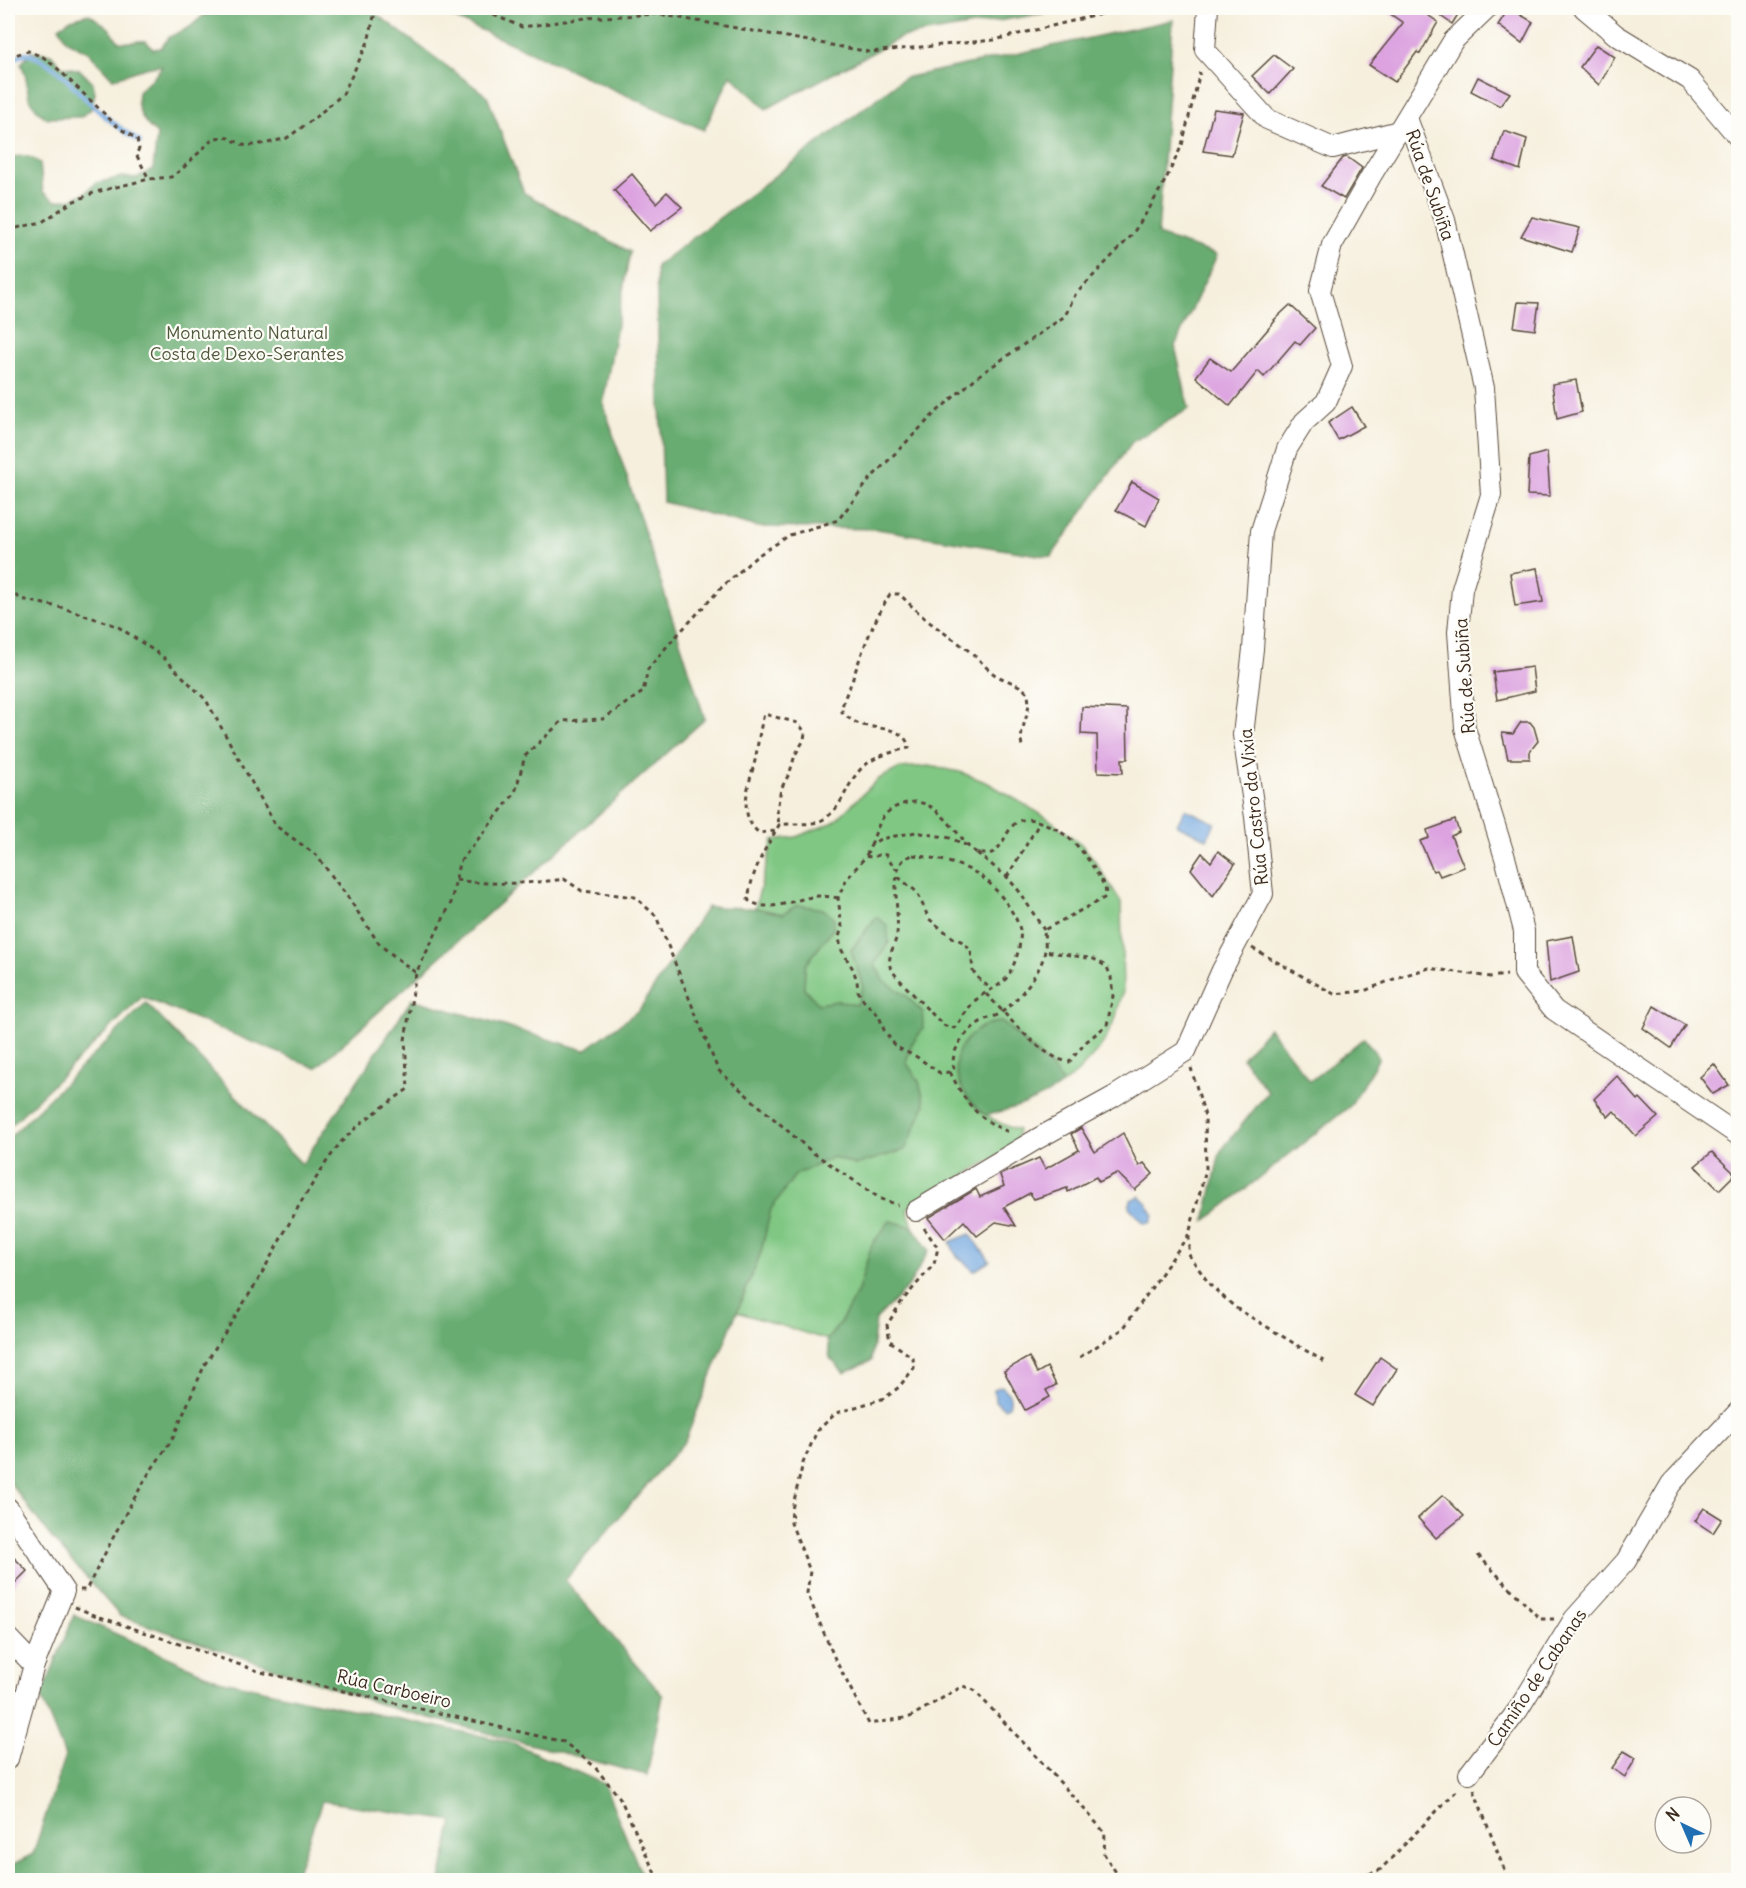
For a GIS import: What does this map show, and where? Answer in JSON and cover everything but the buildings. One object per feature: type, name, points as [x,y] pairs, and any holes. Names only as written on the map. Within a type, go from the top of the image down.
[{"type":"street","points":[[1208,8],[1205,50],[1267,119],[1333,148],[1403,125]]},
{"type":"street","name":"Rúa Castro da Vixía","points":[[1186,1051],[1222,970],[1263,894],[1256,817],[1243,735],[1253,649],[1261,531],[1287,449],[1304,422],[1326,402],[1342,366],[1320,291],[1332,245],[1453,41],[1487,8]]},
{"type":"street","points":[[1584,8],[1616,35],[1690,80],[1738,136]]},
{"type":"street","name":"Rúa de Subiña","points":[[1403,125],[1445,220],[1484,388],[1491,495],[1462,589],[1458,633],[1466,728],[1506,861],[1524,931],[1524,973]]},
{"type":"street","points":[[1524,973],[1554,1010],[1738,1135]]},
{"type":"street","points":[[920,1220],[1037,1139],[1113,1097],[1186,1051]]},
{"type":"street","name":"Camiño de Cabanas","points":[[1469,1774],[1518,1710],[1574,1619],[1626,1561],[1671,1484],[1738,1412]]},
{"type":"street","points":[[8,1509],[62,1596],[34,1665],[8,1759]]},
{"type":"street","points":[[8,1638],[34,1665]]},
{"type":"path","points":[[8,230],[42,222],[72,202],[96,192],[149,179],[171,177],[214,138],[226,137],[246,146],[268,144],[287,138],[343,94],[368,42],[376,8]]},
{"type":"path","points":[[477,8],[522,27],[586,18],[658,14],[870,52],[994,40],[1126,8]]},
{"type":"path","points":[[62,1596],[86,1590],[133,1500],[172,1440],[205,1364],[257,1282],[327,1161],[340,1143],[362,1122],[408,1089],[405,1040],[416,973],[451,903],[459,863],[515,793],[525,756],[562,721],[603,719],[643,692],[648,669],[690,620],[757,556],[789,535],[838,520],[871,478],[934,414],[978,376],[1065,316],[1075,295],[1131,236],[1166,179],[1182,145],[1205,50]]},
{"type":"path","points":[[8,54],[15,56],[28,51],[43,57],[119,128],[137,139],[139,149],[136,154],[149,179]]},
{"type":"path","points":[[8,590],[21,599],[63,608],[117,626],[162,656],[207,700],[276,826],[316,855],[380,945],[416,973]]},
{"type":"path","points":[[779,825],[790,822],[808,824],[822,820],[836,810],[859,770],[874,759],[909,748],[908,743],[899,734],[883,727],[861,725],[842,712],[842,702],[862,652],[890,594],[899,594],[927,620],[973,653],[993,674],[1023,687],[1028,693],[1029,704],[1020,738],[1022,746]]},
{"type":"path","points":[[776,831],[759,833],[753,828],[748,816],[746,801],[747,784],[764,714],[798,723],[805,732],[804,740],[781,789],[777,808],[779,825],[776,831],[759,858],[750,884],[748,900],[757,906],[777,906],[820,896],[838,898]]},
{"type":"path","points":[[921,801],[939,813],[968,846],[1007,878],[1019,891],[1044,930],[1045,951],[1035,976],[1017,998],[1002,1013],[983,1020],[956,1047],[952,1062],[954,1068],[950,1072],[940,1073],[917,1057],[896,1047],[884,1030],[879,1016],[864,1001],[858,991],[857,981],[841,949],[839,937],[842,927],[838,898],[846,880],[866,856],[880,821],[887,811],[898,805],[921,801]]},
{"type":"path","points":[[977,853],[999,849],[1011,828],[1019,821],[1028,819],[1056,828],[1082,850],[1105,887],[1106,894],[1104,898],[1044,930]]},
{"type":"path","points":[[1007,878],[1040,822]]},
{"type":"path","points":[[871,845],[880,839],[916,832],[950,838],[968,846]]},
{"type":"path","points":[[866,856],[886,855],[894,868],[898,869]]},
{"type":"path","points":[[913,855],[963,867],[980,875],[1003,898],[1020,927],[1017,956],[1009,974],[1002,983],[978,998],[954,1028],[945,1026],[891,970],[889,962],[897,930],[897,877],[898,869],[906,857],[913,855]]},
{"type":"path","points":[[897,877],[917,892],[929,919],[952,937],[963,942],[970,951],[973,971],[992,990]]},
{"type":"path","points":[[456,880],[473,883],[537,883],[564,879],[582,891],[635,897],[656,916],[718,1070],[812,1152],[881,1199],[920,1220],[938,1248],[934,1264],[902,1301],[887,1325],[890,1341],[913,1358],[914,1368],[899,1387],[885,1398],[836,1413],[817,1431],[803,1462],[791,1523],[810,1570],[807,1593],[835,1659],[869,1724],[910,1717],[963,1686],[974,1690],[1105,1833],[1104,1854],[1120,1881]]},
{"type":"path","points":[[1238,940],[1334,994],[1364,991],[1429,968],[1490,977],[1524,973]]},
{"type":"path","points":[[986,994],[1002,1013],[1038,1045],[1063,1061],[1069,1062],[1087,1041],[1107,1025],[1113,996],[1111,977],[1107,967],[1094,959],[1045,951]]},
{"type":"path","points":[[1186,1051],[1205,1116],[1206,1169],[1189,1234],[1189,1255],[1210,1285],[1236,1308],[1328,1364]]},
{"type":"path","points":[[950,1072],[971,1109],[998,1129],[1037,1139]]},
{"type":"path","points":[[1080,1357],[1123,1329],[1189,1234]]},
{"type":"path","points":[[1478,1555],[1540,1619],[1574,1619]]},
{"type":"path","name":"Rúa Carboeiro","points":[[62,1596],[97,1616],[261,1672],[564,1742],[594,1766],[620,1798],[658,1881]]},
{"type":"path","points":[[1352,1881],[1380,1870],[1458,1789],[1469,1774]]},
{"type":"path","points":[[1469,1774],[1508,1881]]},
{"type":"green space","name":"Monumento Natural Costa de Dexo-Serantes","points":[[218,8],[373,8],[375,13],[487,96],[524,193],[630,252],[603,403],[705,719],[316,1068],[142,997],[8,1128],[8,159],[24,156],[40,163],[43,192],[56,201],[71,199],[85,193],[96,183],[122,177],[137,178],[153,169],[157,134],[141,116],[137,99],[138,92],[162,66],[145,68],[113,79],[88,52],[67,41],[59,27],[71,19],[89,14],[109,28],[119,42],[146,41],[153,49],[161,48],[169,37],[190,27],[204,15],[215,12]]},
{"type":"green space","points":[[432,8],[1076,8],[902,37],[766,109],[731,75],[704,130]]},
{"type":"green space","points":[[1173,20],[1158,235],[1217,255],[1175,346],[1189,409],[1132,442],[1051,557],[877,529],[758,527],[663,502],[656,266],[904,78]]},
{"type":"green space","points":[[31,51],[51,54],[61,66],[80,70],[93,83],[95,93],[91,109],[81,117],[46,118],[37,110],[29,98],[25,73],[21,64]]},
{"type":"green space","points":[[929,766],[960,772],[988,783],[1049,819],[1081,844],[1093,858],[1121,902],[1123,991],[1115,1020],[1101,1047],[1078,1072],[1063,1084],[1046,1062],[1012,1029],[960,1084],[984,1113],[1018,1130],[1015,1146],[907,1208],[913,1227],[890,1221],[872,1244],[858,1291],[840,1323],[827,1340],[737,1312],[761,1252],[770,1209],[795,1175],[833,1157],[855,1165],[918,1120],[925,1105],[919,1082],[906,1062],[912,1043],[923,1029],[907,996],[883,980],[875,964],[889,942],[875,918],[851,950],[863,987],[857,1005],[838,1001],[818,1004],[804,988],[805,966],[833,929],[823,909],[798,905],[783,914],[755,908],[773,840],[796,837],[834,822],[878,779],[900,768]]},
{"type":"green space","points":[[797,905],[823,909],[834,918],[833,929],[805,966],[804,988],[818,1004],[838,1001],[857,1005],[863,987],[851,950],[876,917],[887,925],[889,942],[875,964],[883,980],[907,996],[923,1013],[923,1029],[912,1043],[906,1062],[919,1082],[925,1105],[905,1150],[855,1165],[833,1157],[795,1175],[771,1209],[761,1252],[685,1441],[565,1580],[663,1696],[647,1775],[392,1708],[120,1616],[50,1536],[8,1480],[8,1139],[146,1003],[302,1164],[412,999],[585,1050],[639,1010],[707,907],[755,908],[783,914]]},
{"type":"green space","points":[[1001,1022],[1050,1066],[1063,1084],[1026,1104],[985,1115],[976,1108],[962,1089],[956,1068],[957,1058],[961,1047],[976,1031],[983,1026]]},
{"type":"green space","points":[[1269,1028],[1310,1081],[1364,1038],[1379,1058],[1350,1106],[1205,1221],[1220,1152],[1268,1092],[1242,1058]]},
{"type":"green space","points":[[890,1221],[913,1227],[929,1250],[909,1286],[876,1319],[871,1361],[844,1373],[830,1358],[827,1340],[840,1323],[858,1291],[872,1244]]},
{"type":"green space","points":[[74,1615],[219,1680],[511,1742],[604,1784],[644,1880],[440,1880],[453,1821],[322,1801],[294,1880],[8,1880],[8,1867],[33,1854],[65,1756],[41,1697]]},
{"type":"water","points":[[1185,809],[1215,823],[1207,839],[1177,825]]},
{"type":"water","points":[[1139,1196],[1146,1202],[1154,1216],[1150,1223],[1144,1223],[1129,1207],[1131,1200]]},
{"type":"water","points":[[970,1234],[990,1261],[974,1271],[956,1255],[950,1242]]},
{"type":"water","points":[[1002,1386],[1010,1397],[1009,1406],[1004,1408],[995,1401],[994,1389]]},
{"type":"waterway","points":[[8,56],[17,57],[26,53],[52,66],[105,116],[140,142]]}]
